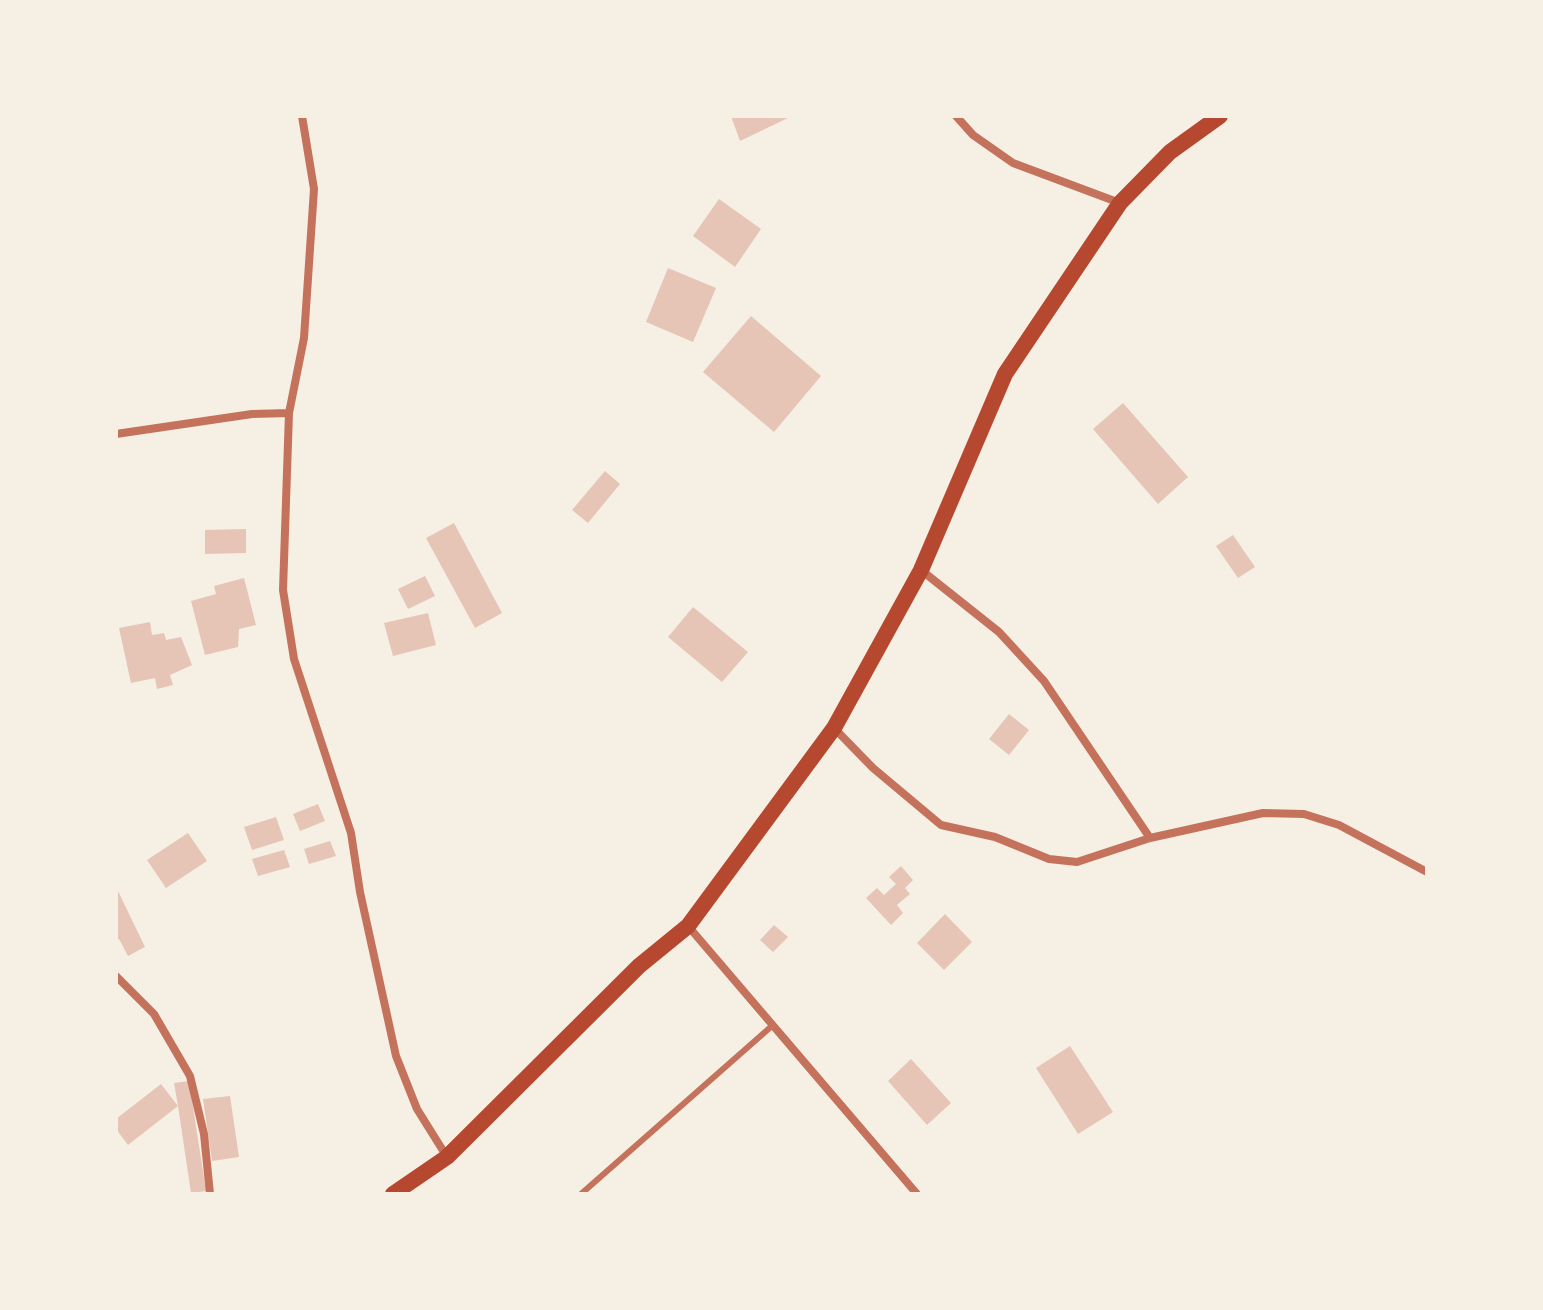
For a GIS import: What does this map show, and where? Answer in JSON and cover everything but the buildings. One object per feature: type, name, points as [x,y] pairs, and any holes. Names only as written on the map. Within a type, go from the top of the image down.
[{"type":"main road","points":[[398,1193],[447,1157],[639,966],[688,926],[834,728],[921,570],[1005,374],[1120,203],[1170,152],[1220,116]]},
{"type":"street","points":[[302,116],[314,189],[304,338],[289,413],[283,590],[294,659],[351,833],[360,892],[396,1056],[417,1109],[447,1157]]},
{"type":"street","points":[[956,116],[973,135],[1013,163],[1120,203]]},
{"type":"street","points":[[116,434],[252,414],[289,413]]},
{"type":"street","points":[[921,570],[999,632],[1044,681],[1150,838]]},
{"type":"street","points":[[834,728],[873,768],[941,825],[995,837],[1049,859],[1077,862],[1150,838],[1263,813],[1304,814],[1339,825],[1427,872]]},
{"type":"street","points":[[688,926],[917,1194]]},
{"type":"street","points":[[116,976],[154,1014],[190,1076],[204,1134],[210,1194]]},
{"type":"lane","points":[[581,1194],[773,1025]]}]
